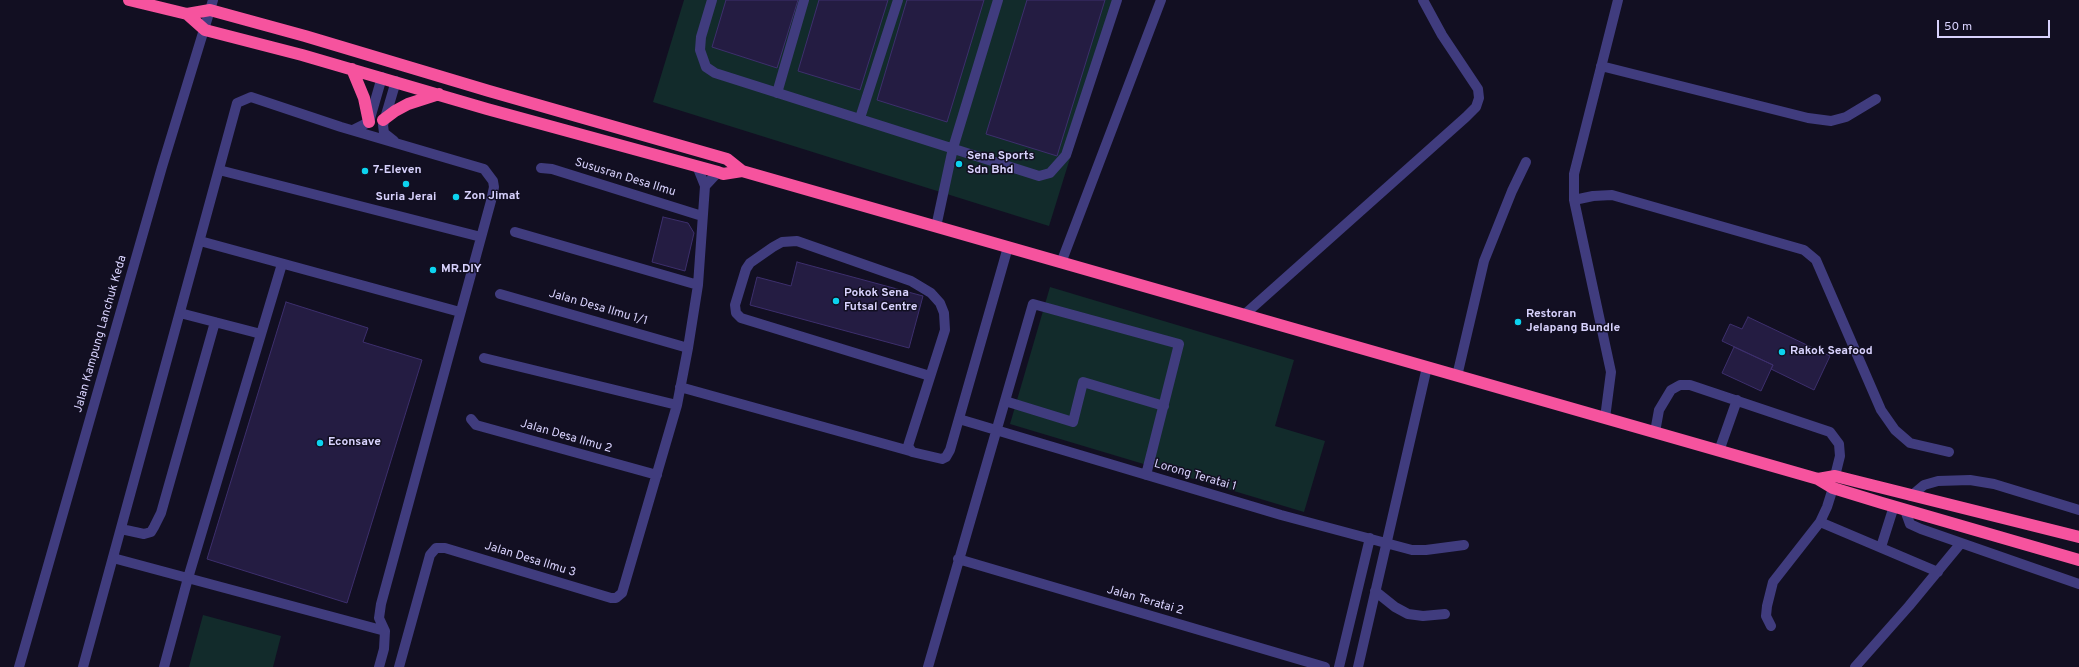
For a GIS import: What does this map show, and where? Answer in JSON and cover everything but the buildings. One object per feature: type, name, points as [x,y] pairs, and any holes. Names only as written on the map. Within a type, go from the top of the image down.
[{"type":"highway","points":[[130,0],[187,14],[205,30],[389,78],[439,94],[723,174],[742,171]]},
{"type":"highway","points":[[187,14],[212,5],[378,58],[727,159],[742,171],[1719,451],[1818,479],[1911,496],[2079,537]]},
{"type":"highway","points":[[378,58],[389,78]]},
{"type":"highway","points":[[352,69],[364,98],[369,122]]},
{"type":"highway","points":[[389,78],[417,69]]},
{"type":"highway","points":[[383,120],[408,104],[439,94]]},
{"type":"highway","points":[[1834,482],[1894,506],[2079,560]]},
{"type":"street","points":[[712,0],[701,37],[700,50],[706,67],[715,73],[1039,176],[1050,173],[1058,166],[1066,155],[1073,138],[1117,0]]},
{"type":"street","points":[[776,93],[804,0]]},
{"type":"street","points":[[860,118],[898,0]]},
{"type":"street","points":[[936,227],[953,148],[998,0]]},
{"type":"street","points":[[1061,263],[1161,0]]},
{"type":"street","points":[[1244,315],[1466,118],[1476,107],[1479,98],[1478,89],[1442,35],[1423,0]]},
{"type":"street","points":[[1605,418],[1611,372],[1574,200],[1574,174],[1618,0]]},
{"type":"street","name":"Jalan Kampung Lanchuk Keda","points":[[19,667],[162,167],[212,5]]},
{"type":"street","points":[[1601,66],[1808,118],[1831,121],[1846,117],[1876,99]]},
{"type":"street","points":[[389,78],[383,120],[384,133],[397,143]]},
{"type":"street","points":[[353,130],[369,122],[389,78]]},
{"type":"street","points":[[83,667],[237,102],[251,97],[353,130],[478,167],[488,172],[493,180],[494,187],[481,237],[385,590],[379,618],[385,631],[384,649],[379,667]]},
{"type":"street","points":[[1457,376],[1484,261],[1512,191],[1526,162]]},
{"type":"street","points":[[657,475],[677,405],[698,285],[705,186],[697,166]]},
{"type":"street","name":"Sususran Desa Ilmu","points":[[541,168],[552,169],[702,216]]},
{"type":"street","points":[[219,170],[481,237]]},
{"type":"street","points":[[705,186],[718,172]]},
{"type":"street","points":[[1574,200],[1592,196],[1612,195],[1804,250],[1816,260],[1881,410],[1894,430],[1910,443],[1950,452]]},
{"type":"street","points":[[515,232],[698,285]]},
{"type":"street","points":[[200,241],[460,312]]},
{"type":"street","points":[[910,451],[910,442],[945,330],[946,321],[940,303],[923,287],[911,281],[798,241],[782,242],[750,263],[746,269],[736,305],[736,313],[741,318],[930,376]]},
{"type":"street","points":[[680,387],[938,459],[944,458],[950,450],[1008,247]]},
{"type":"street","points":[[164,667],[188,578],[282,264]]},
{"type":"street","name":"Jalan Desa Ilmu 1/1","points":[[500,294],[688,348]]},
{"type":"street","points":[[928,667],[1033,304],[1179,344],[1146,475]]},
{"type":"street","points":[[180,313],[261,334]]},
{"type":"street","points":[[121,529],[144,534],[151,532],[161,513],[215,322]]},
{"type":"street","points":[[484,358],[677,405]]},
{"type":"street","points":[[1358,667],[1375,591],[1388,542],[1427,367]]},
{"type":"street","points":[[1005,401],[1073,422],[1083,382],[1164,406]]},
{"type":"street","points":[[1655,432],[1659,410],[1671,390],[1680,385],[1690,385],[1830,432],[1839,444],[1840,456],[1834,482],[1827,506],[1820,522],[1773,582],[1766,616],[1771,626]]},
{"type":"street","points":[[1719,451],[1737,400]]},
{"type":"street","name":"Jalan Desa Ilmu 2","points":[[471,419],[476,425],[657,475]]},
{"type":"street","name":"Lorong Teratai 1","points":[[959,419],[1281,515],[1388,542],[1412,550],[1426,550],[1464,545]]},
{"type":"street","name":"Jalan Desa Ilmu 3","points":[[402,666],[430,555],[434,550],[441,547],[610,598],[620,596],[657,475]]},
{"type":"street","points":[[1911,496],[1924,484],[1938,481],[1970,480],[1994,484],[2079,510]]},
{"type":"street","points":[[1881,547],[1894,506]]},
{"type":"street","points":[[1907,510],[1906,513],[1910,524],[2079,584]]},
{"type":"street","points":[[1820,522],[1938,572]]},
{"type":"street","points":[[1339,667],[1370,538]]},
{"type":"street","points":[[1855,667],[1938,572],[1961,543]]},
{"type":"street","points":[[113,558],[385,631]]},
{"type":"street","name":"Jalan Teratai 2","points":[[958,559],[1325,667]]},
{"type":"street","points":[[1375,591],[1394,607],[1408,614],[1423,616],[1445,614]]},
{"type":"green space","name":"Sena Sports Sdn Bhd","points":[[684,0],[1119,0],[1049,226],[653,102]]},
{"type":"green space","points":[[1050,287],[1294,360],[1275,426],[1325,441],[1304,512],[1010,424]]},
{"type":"green space","points":[[203,615],[281,636],[273,667],[189,667]]},
{"type":"place","name":"Sena Sports Sdn Bhd","points":[[959,164]]},
{"type":"place","name":"7-Eleven","points":[[365,171]]},
{"type":"place","name":"Suria Jerai","points":[[406,184]]},
{"type":"place","name":"Zon Jimat","points":[[456,197]]},
{"type":"place","name":"MR.DIY","points":[[433,270]]},
{"type":"place","name":"Pokok Sena Futsal Centre","points":[[836,301]]},
{"type":"place","name":"Restoran Jelapang Bundle","points":[[1518,322]]},
{"type":"place","name":"Rakok Seafood","points":[[1782,352]]},
{"type":"place","name":"Econsave","points":[[320,443]]}]
